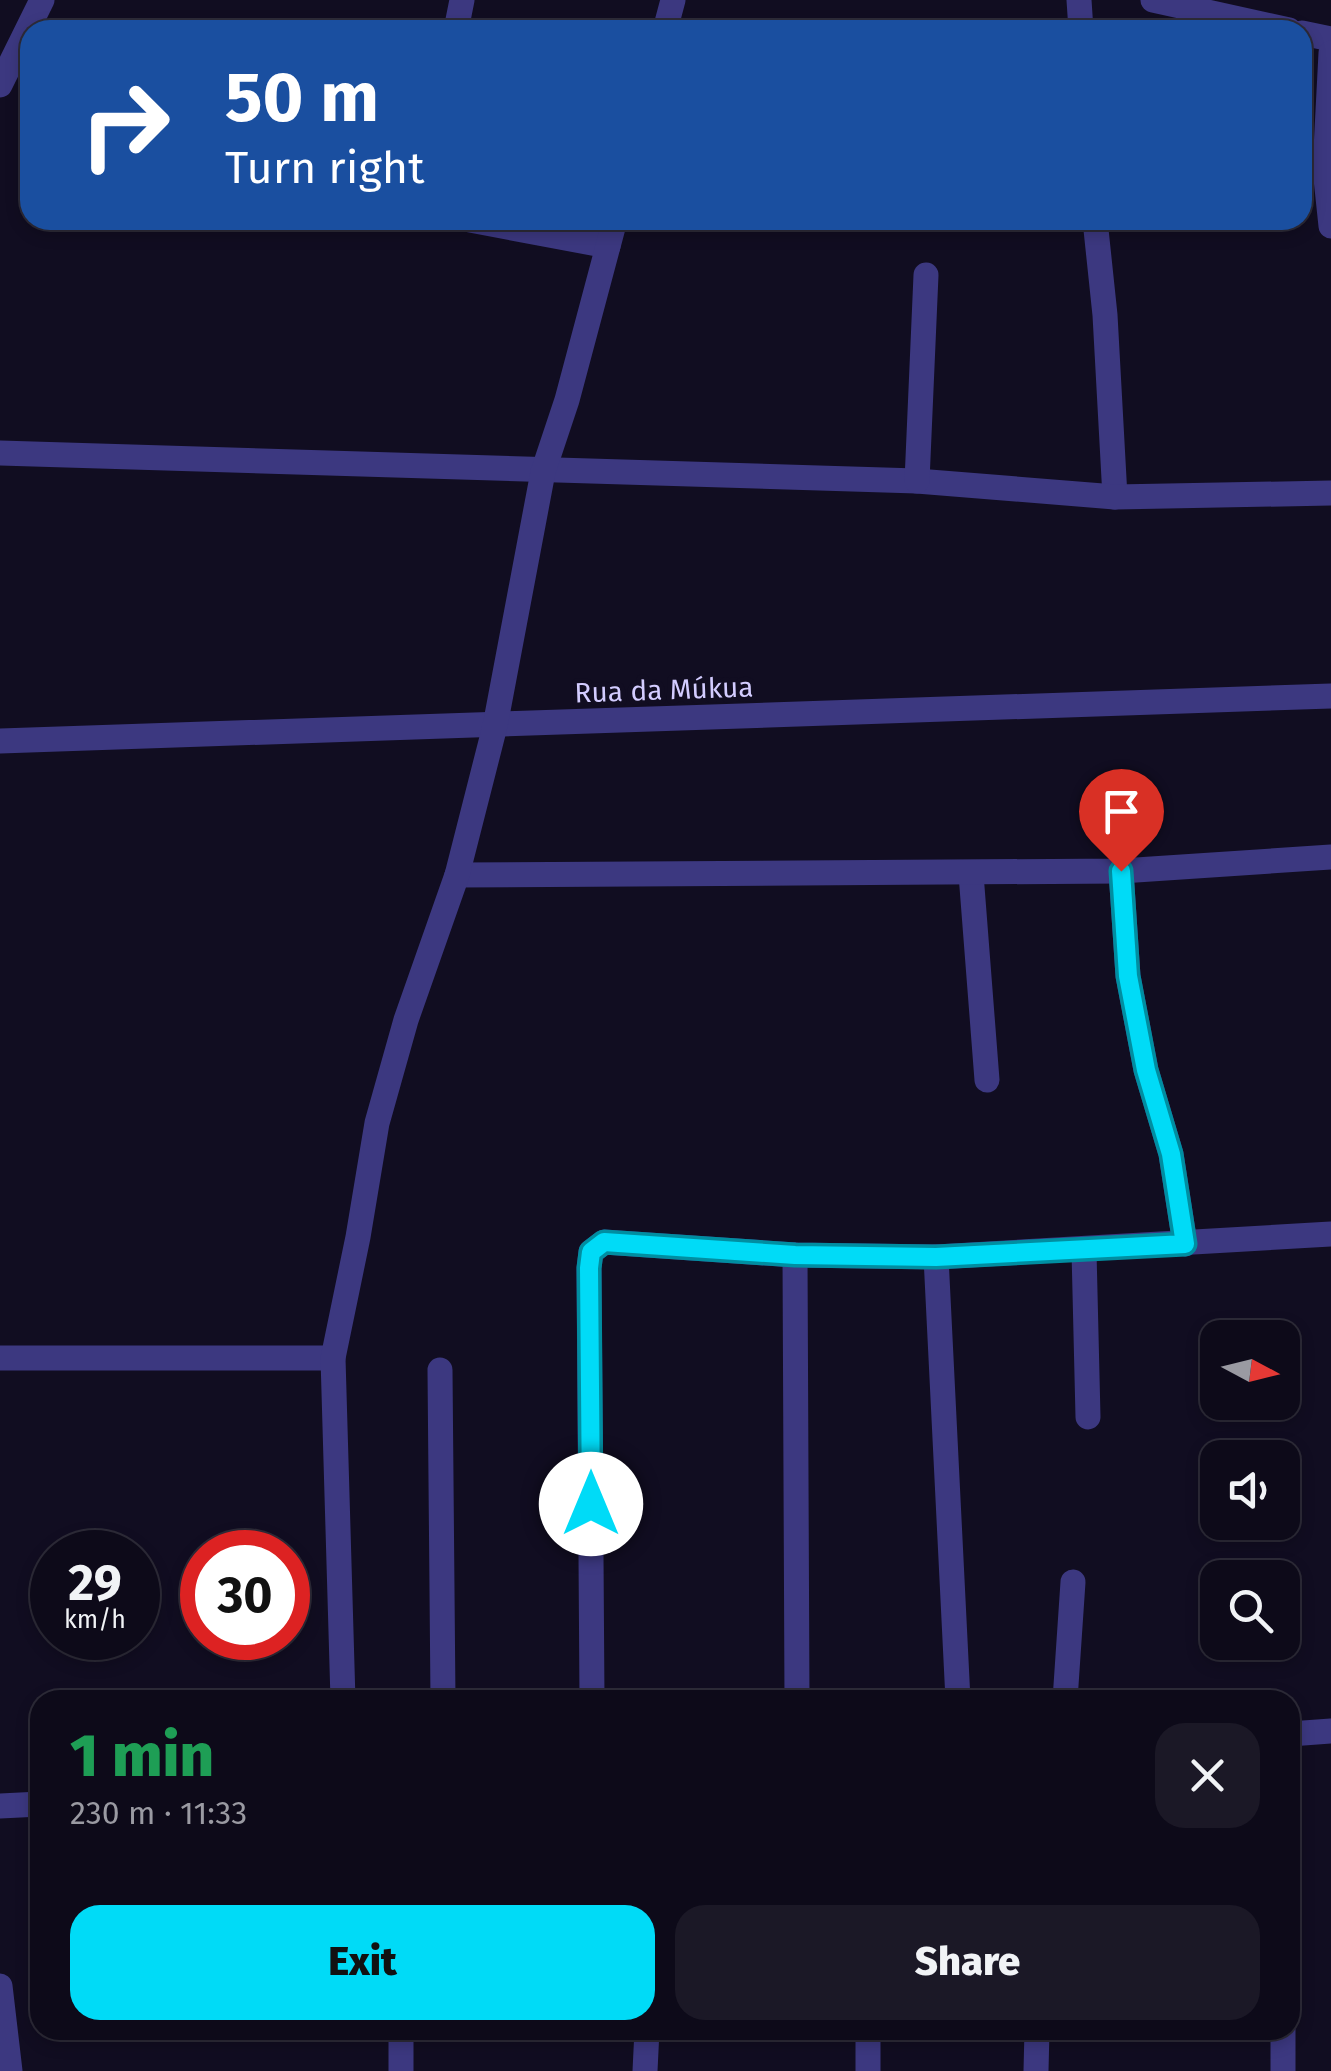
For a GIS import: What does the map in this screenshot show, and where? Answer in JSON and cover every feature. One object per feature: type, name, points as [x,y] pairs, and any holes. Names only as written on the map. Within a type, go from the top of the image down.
[{"type":"street","points":[[1154,0],[1248,20]]},
{"type":"street","points":[[0,85],[20,45]]},
{"type":"street","points":[[1331,53],[1325,169],[1331,226]]},
{"type":"street","points":[[523,230],[608,246]]},
{"type":"street","points":[[343,1690],[332,1358],[377,1123],[406,1020],[457,875],[495,726],[543,472],[567,400],[612,230]]},
{"type":"street","points":[[1095,230],[1105,316],[1115,496]]},
{"type":"street","points":[[917,481],[926,275]]},
{"type":"street","points":[[0,454],[917,481],[1115,496],[1331,493]]},
{"type":"street","name":"Rua da Múkua","points":[[0,740],[1331,696]]},
{"type":"street","points":[[457,875],[1121,871],[1331,857]]},
{"type":"street","points":[[1121,871],[1128,976],[1146,1070],[1171,1154],[1185,1244]]},
{"type":"street","points":[[971,874],[987,1080]]},
{"type":"street","points":[[592,1690],[591,1252],[604,1242],[795,1255],[936,1257],[1331,1234]]},
{"type":"street","points":[[1084,1250],[1088,1417]]},
{"type":"street","points":[[795,1255],[798,1690]]},
{"type":"street","points":[[936,1257],[958,1690]]},
{"type":"street","points":[[0,1358],[332,1358]]},
{"type":"street","points":[[440,1370],[443,1690]]},
{"type":"street","points":[[1065,1690],[1073,1582]]},
{"type":"street","points":[[1300,1733],[1331,1731]]},
{"type":"street","points":[[0,1806],[30,1804]]},
{"type":"street","points":[[0,1986],[10,2071]]},
{"type":"street","points":[[400,2040],[401,2071]]},
{"type":"street","points":[[645,2071],[646,2040]]},
{"type":"street","points":[[868,2040],[868,2071]]},
{"type":"street","points":[[1036,2071],[1038,2040]]},
{"type":"street","points":[[1283,2040],[1283,2071]]},
{"type":"route","points":[[591,1504],[589,1268],[591,1252],[604,1242],[795,1255],[936,1257],[1185,1244],[1171,1154],[1146,1070],[1128,976],[1121,871]]}]
